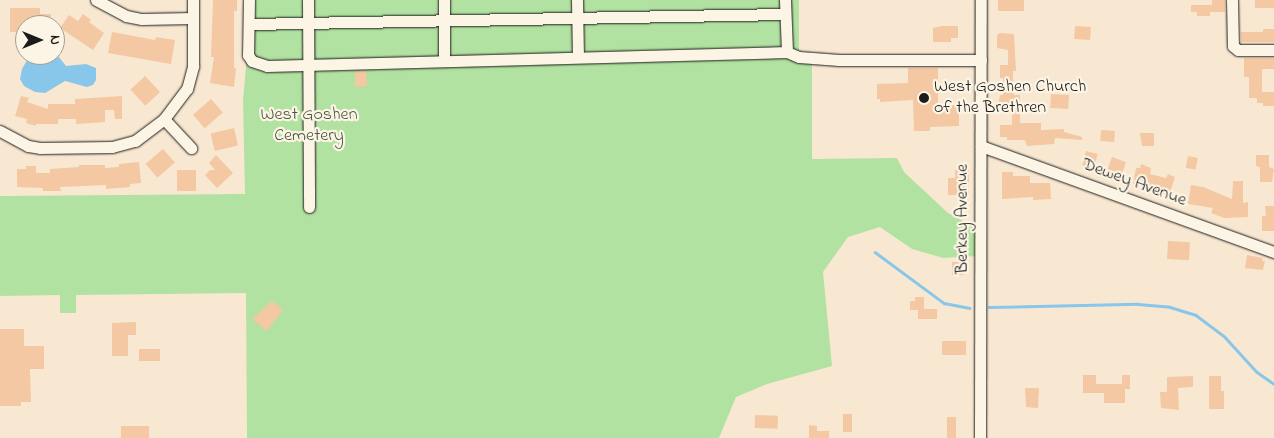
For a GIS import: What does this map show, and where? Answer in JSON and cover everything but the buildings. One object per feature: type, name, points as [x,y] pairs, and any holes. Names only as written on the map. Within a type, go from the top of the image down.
[{"type":"street","points":[[96,0],[126,16],[142,19],[193,18]]},
{"type":"street","points":[[0,130],[28,146],[112,147],[135,141],[164,119],[178,105],[187,89],[191,78],[193,0]]},
{"type":"street","points":[[249,0],[248,55],[252,61],[267,66],[787,52],[799,57],[839,60],[981,60]]},
{"type":"street","points":[[308,0],[309,207]]},
{"type":"street","points":[[444,0],[444,60]]},
{"type":"street","points":[[578,0],[578,57]]},
{"type":"street","points":[[785,0],[784,14],[787,52]]},
{"type":"street","name":"Berkey Avenue","points":[[980,438],[982,0]]},
{"type":"street","points":[[1232,0],[1233,46],[1238,50],[1274,50]]},
{"type":"street","points":[[249,24],[784,14]]},
{"type":"street","points":[[164,119],[191,148]]},
{"type":"street","name":"Dewey Avenue","points":[[981,146],[1274,252]]},
{"type":"green space","name":"West Goshen Cemetery","points":[[247,0],[799,0],[799,57],[812,58],[812,159],[897,158],[904,172],[948,213],[977,228],[977,256],[943,258],[912,249],[880,227],[848,237],[823,272],[832,366],[767,384],[736,397],[719,438],[247,438],[246,293],[76,295],[76,313],[60,313],[60,295],[0,296],[0,196],[245,194],[243,100],[247,56]]},
{"type":"water","points":[[86,64],[96,68],[96,80],[93,85],[87,87],[65,81],[45,93],[35,92],[24,86],[20,79],[24,65],[66,66]]},
{"type":"waterway","points":[[875,252],[944,303],[970,308]]},
{"type":"waterway","points":[[989,307],[1138,304],[1170,307],[1196,315],[1225,337],[1257,372],[1274,384]]},
{"type":"place","name":"West Goshen Church of the Brethren","points":[[924,98]]}]
